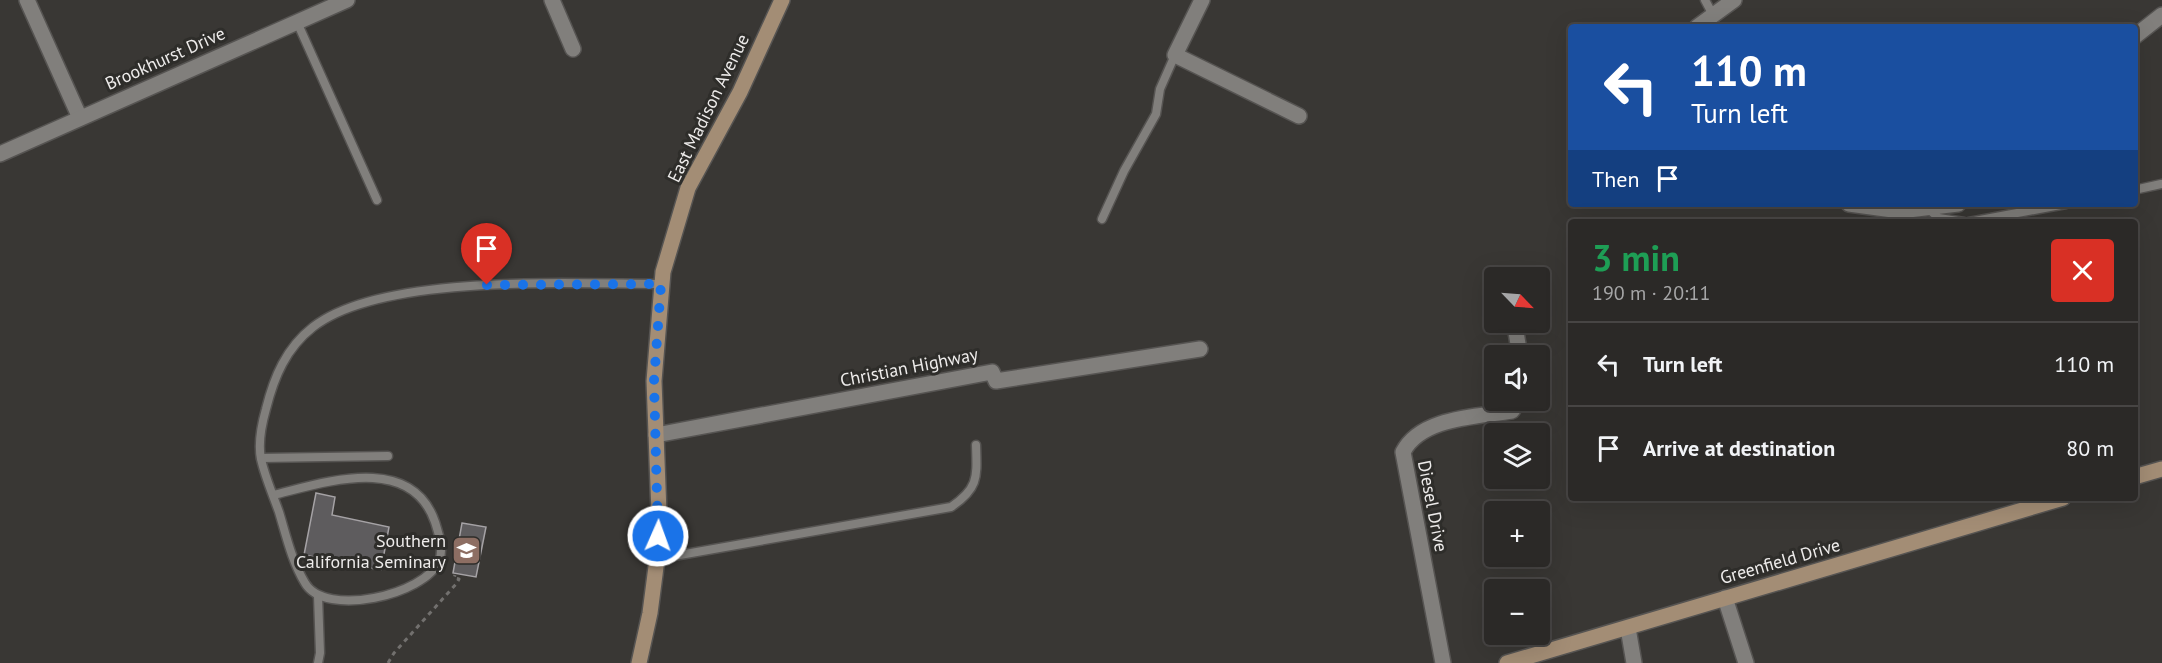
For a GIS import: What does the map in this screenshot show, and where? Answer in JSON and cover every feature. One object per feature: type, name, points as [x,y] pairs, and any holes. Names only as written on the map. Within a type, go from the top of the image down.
[{"type":"street","points":[[27,0],[80,118]]},
{"type":"street","name":"Brookhurst Drive","points":[[0,154],[345,0]]},
{"type":"street","points":[[552,0],[573,49]]},
{"type":"street","name":"East Madison Avenue","points":[[639,663],[650,613],[657,559],[659,513],[654,381],[661,284],[688,188],[740,92],[782,0]]},
{"type":"street","points":[[1202,0],[1175,55],[1299,116]]},
{"type":"street","points":[[1701,24],[1734,0]]},
{"type":"street","points":[[2138,34],[2162,15]]},
{"type":"street","points":[[1871,207],[1900,211],[1935,207]]},
{"type":"street","name":"Christian Highway","points":[[656,435],[992,372],[996,381],[1200,349]]},
{"type":"street","name":"Diesel Drive","points":[[1443,663],[1403,452],[1413,437],[1430,426],[1512,411]]},
{"type":"street","points":[[2138,476],[2162,469]]},
{"type":"street","name":"Greenfield Drive","points":[[1507,663],[2053,501]]},
{"type":"street","points":[[1725,598],[1746,663]]},
{"type":"street","points":[[1628,628],[1634,663]]},
{"type":"lane","points":[[1705,0],[1713,15]]},
{"type":"lane","points":[[297,22],[377,200]]},
{"type":"lane","points":[[1102,219],[1124,171],[1156,114],[1160,89],[1175,55]]},
{"type":"lane","points":[[2138,189],[2161,184]]},
{"type":"lane","points":[[1984,219],[2050,207]]},
{"type":"lane","points":[[1927,208],[1939,218],[1946,219]]},
{"type":"lane","points":[[273,495],[343,478],[371,477],[385,479],[413,492],[433,516],[441,546],[440,558],[428,574],[378,599],[349,600],[318,596],[308,588],[300,576],[273,495],[261,458],[265,414],[274,378],[283,362],[313,327],[346,309],[383,298],[487,285],[661,284]]},
{"type":"lane","points":[[657,559],[951,507],[966,497],[977,480],[976,445]]},
{"type":"lane","points":[[261,458],[388,456]]},
{"type":"lane","points":[[318,596],[320,653],[318,663]]},
{"type":"path","points":[[388,663],[394,653],[457,582],[459,579],[454,578],[455,574]]},
{"type":"building","points":[[316,493],[335,497],[332,515],[389,527],[381,570],[304,555]]},
{"type":"building","points":[[462,523],[486,527],[476,577],[453,573]]},
{"type":"place","name":"Southern California Seminary","points":[[467,550]]},
{"type":"route","points":[[487,285],[661,284],[655,340],[654,381],[658,536]]}]
